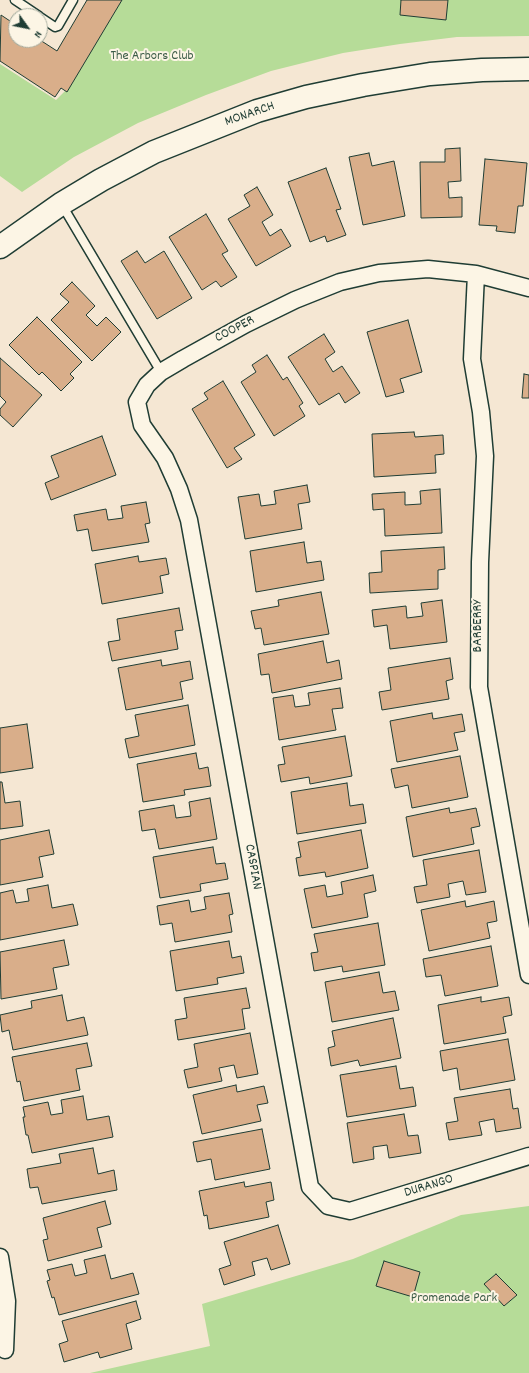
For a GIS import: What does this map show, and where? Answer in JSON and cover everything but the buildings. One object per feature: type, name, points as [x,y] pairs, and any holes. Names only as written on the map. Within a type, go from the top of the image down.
[{"type":"street","name":"MONARCH","points":[[0,247],[62,204],[154,152],[257,111],[306,97],[363,85],[430,74],[482,70],[529,69]]},
{"type":"street","name":"COOPER","points":[[189,520],[179,489],[165,458],[142,425],[138,402],[147,385],[161,372],[246,324],[295,300],[340,282],[379,273],[428,269],[476,274],[529,288]]},
{"type":"street","name":"BARBERRY","points":[[476,274],[472,359],[481,412],[486,456],[480,562],[479,687],[529,975]]},
{"type":"street","name":"CASPIAN","points":[[189,520],[310,1187],[328,1206]]},
{"type":"street","name":"DURANGO","points":[[328,1206],[350,1211],[529,1156]]},
{"type":"street","points":[[0,1257],[7,1301],[5,1350]]},
{"type":"lane","points":[[15,0],[27,8]]},
{"type":"lane","points":[[48,22],[55,27],[58,26],[73,0]]},
{"type":"lane","points":[[62,204],[161,372]]},
{"type":"green space","name":"The Arbors Club","points":[[119,0],[529,0],[529,36],[457,37],[400,44],[343,53],[271,71],[206,95],[138,123],[74,157],[22,192],[0,176],[0,64],[56,100],[66,90]]},
{"type":"green space","name":"Promenade Park","points":[[529,1206],[529,1373],[90,1373],[210,1346],[202,1304],[353,1259],[461,1215]]}]
